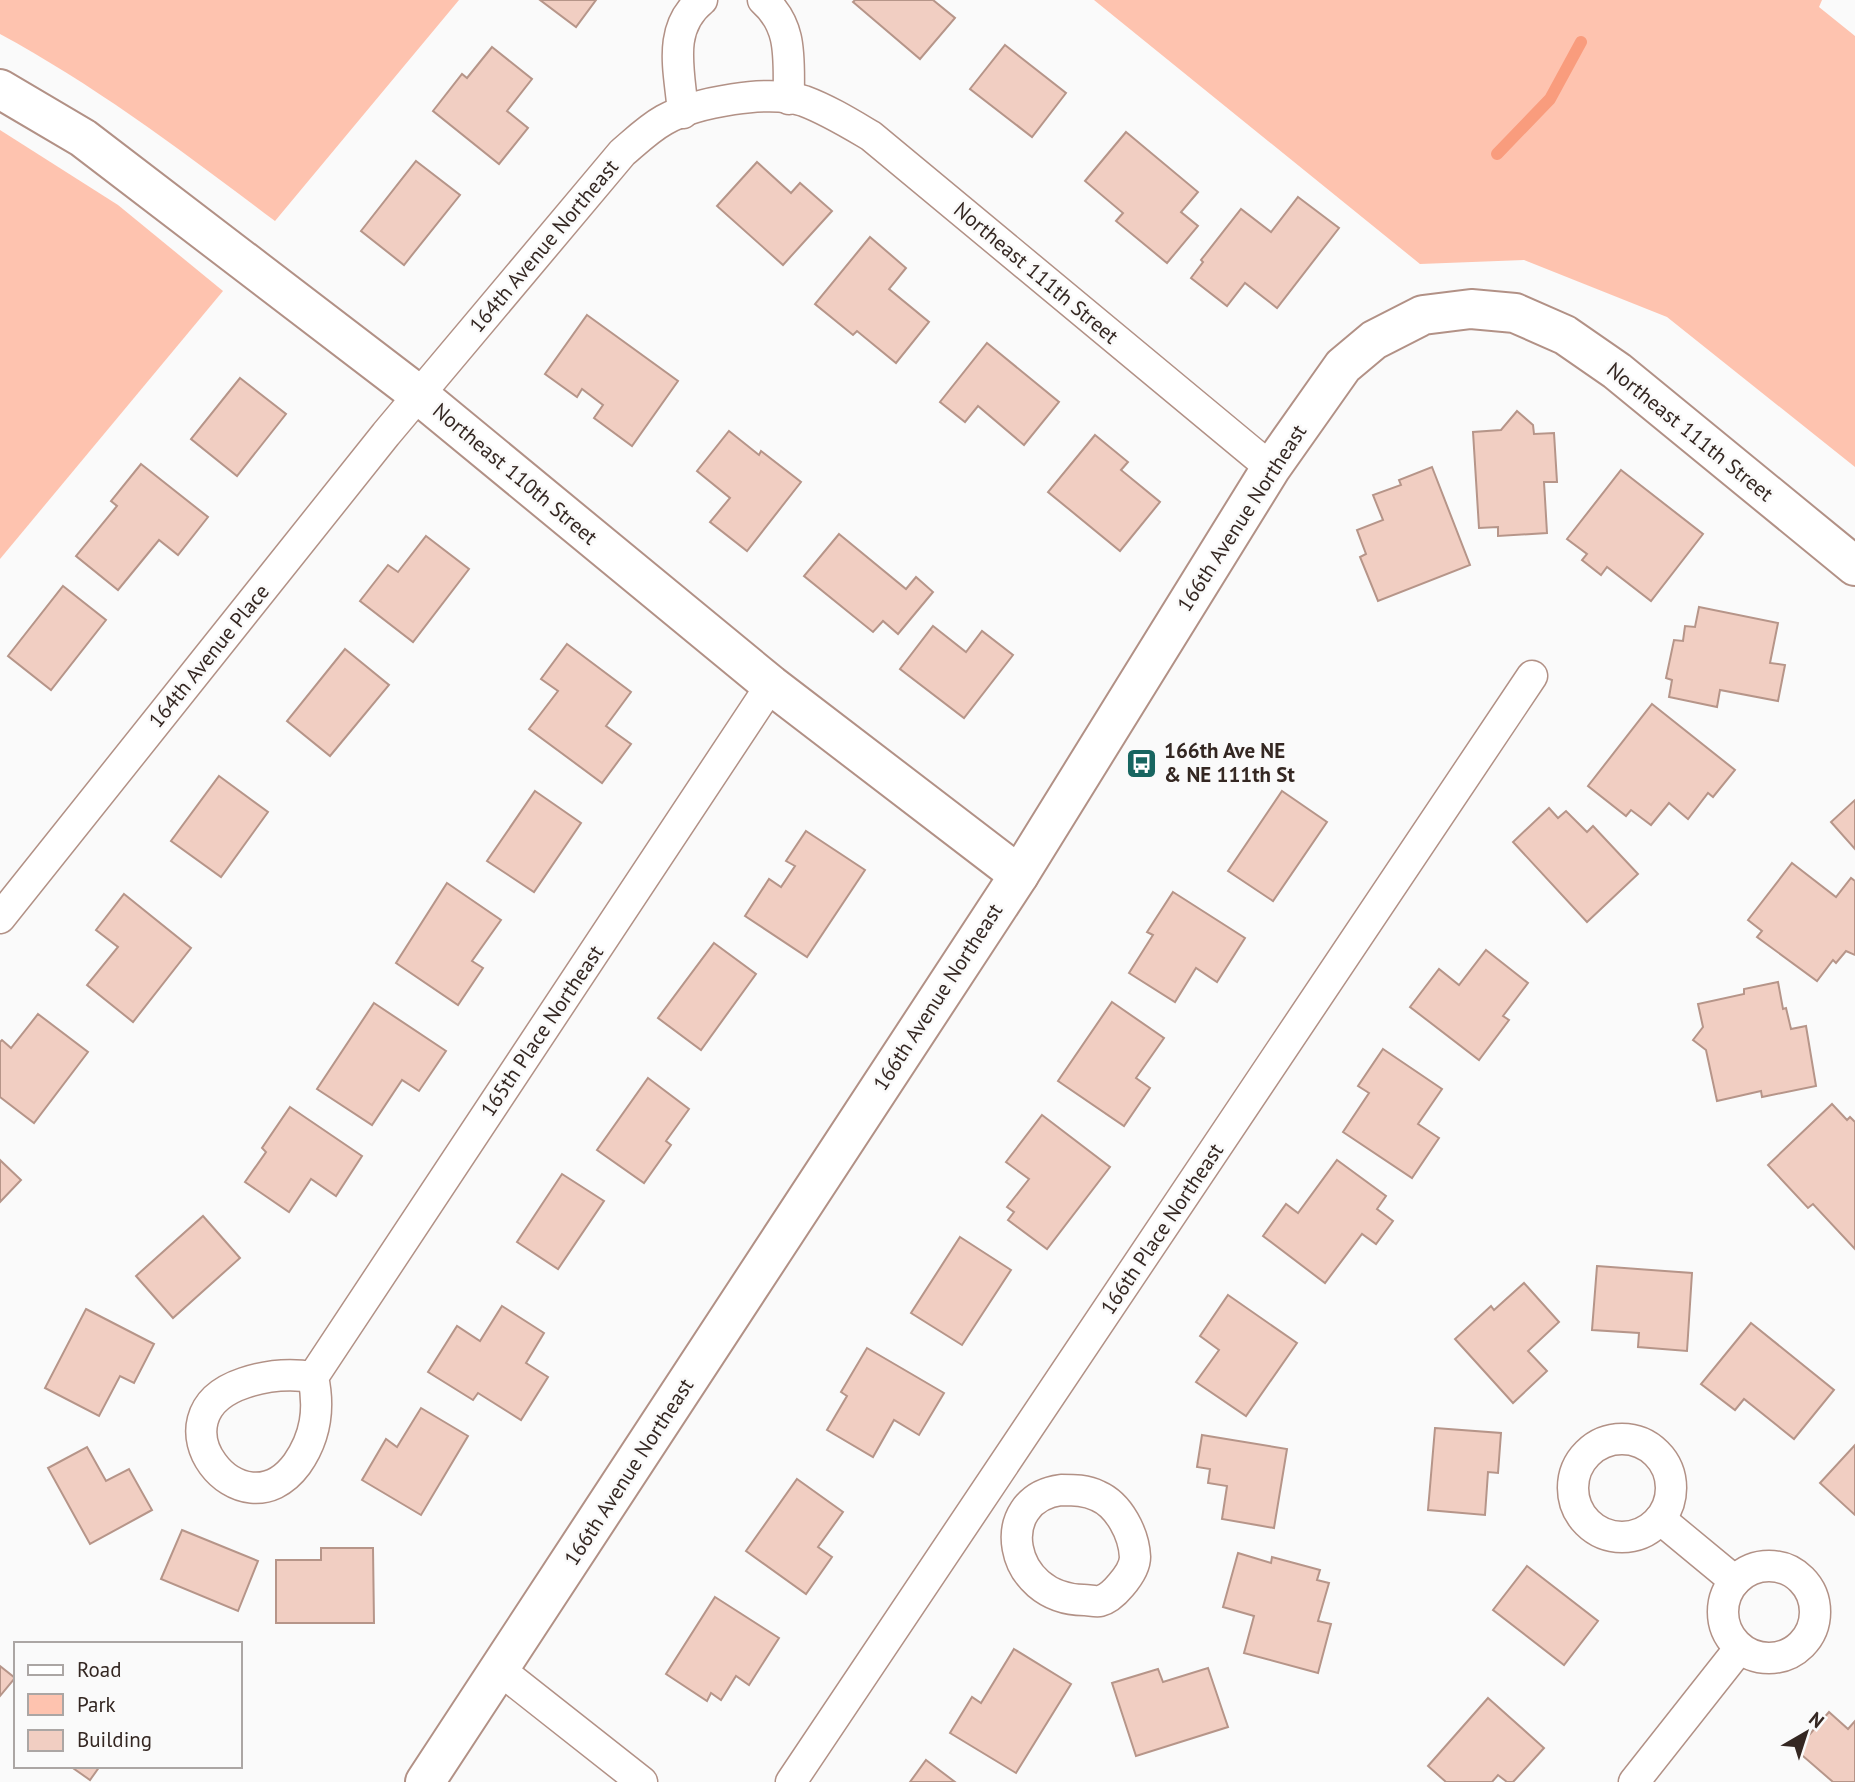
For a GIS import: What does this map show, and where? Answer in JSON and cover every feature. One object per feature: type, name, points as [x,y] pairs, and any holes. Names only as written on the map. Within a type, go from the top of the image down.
[{"type":"street","points":[[683,113],[677,38],[689,11],[702,0]]},
{"type":"street","points":[[763,0],[782,23],[787,39],[789,99]]},
{"type":"street","name":"Northeast 110th Street","points":[[0,89],[83,138],[419,395],[771,685],[1019,875]]},
{"type":"street","name":"Northeast 111th Street","points":[[730,99],[770,97],[802,100],[840,117],[871,136],[1271,468]]},
{"type":"street","name":"164th Avenue Northeast","points":[[419,395],[622,153],[665,119],[730,99]]},
{"type":"street","name":"166th Avenue Northeast","points":[[425,1782],[1019,875],[1271,468],[1343,366],[1374,340],[1423,315],[1471,309],[1515,313]]},
{"type":"street","name":"Northeast 111th Street","points":[[1515,313],[1565,335],[1617,371],[1855,566]]},
{"type":"street","name":"164th Avenue Place","points":[[0,918],[419,395]]},
{"type":"street","name":"166th Place Northeast","points":[[791,1782],[1532,676]]},
{"type":"street","name":"165th Place Northeast","points":[[313,1377],[771,685]]},
{"type":"street","points":[[991,1485],[1027,1511]]},
{"type":"street","points":[[1660,1519],[1735,1581]]},
{"type":"street","points":[[1769,1566],[1785,1569],[1799,1577],[1810,1589],[1815,1604],[1815,1621],[1810,1635],[1800,1648],[1786,1656],[1770,1659],[1754,1657],[1740,1649],[1729,1636],[1723,1621],[1723,1605],[1728,1589],[1753,1569],[1769,1566]]},
{"type":"street","points":[[1634,1782],[1740,1649]]},
{"type":"street","points":[[500,1670],[642,1782]]},
{"type":"green space","points":[[0,0],[459,0],[275,221],[107,99],[0,34]]},
{"type":"green space","points":[[1094,0],[1822,0],[1819,7],[1855,36],[1855,467],[1667,317],[1524,260],[1420,264]]},
{"type":"green space","points":[[0,130],[118,205],[223,291],[0,559]]},
{"type":"building","points":[[540,0],[596,0],[576,27]]},
{"type":"building","points":[[933,0],[955,18],[920,59],[853,2]]},
{"type":"building","points":[[1005,45],[1066,93],[1032,137],[970,89]]},
{"type":"building","points":[[492,47],[532,79],[507,111],[528,128],[499,164],[433,111],[462,74],[467,78]]},
{"type":"building","points":[[1126,132],[1198,192],[1181,212],[1198,226],[1167,263],[1116,221],[1123,213],[1085,181]]},
{"type":"building","points":[[416,161],[460,195],[404,265],[361,231]]},
{"type":"building","points":[[757,162],[791,193],[800,183],[832,211],[783,265],[717,206]]},
{"type":"building","points":[[1298,197],[1339,228],[1277,308],[1245,283],[1227,306],[1191,278],[1203,262],[1201,260],[1241,209],[1271,232]]},
{"type":"building","points":[[870,237],[906,268],[889,289],[929,322],[896,363],[857,331],[853,335],[815,304]]},
{"type":"building","points":[[587,315],[678,381],[632,446],[594,418],[603,405],[582,389],[577,397],[545,374]]},
{"type":"building","points":[[987,343],[1059,402],[1024,445],[978,406],[965,422],[940,402]]},
{"type":"building","points":[[240,378],[286,414],[237,476],[191,439]]},
{"type":"building","points":[[1517,411],[1533,425],[1534,434],[1554,433],[1557,482],[1544,482],[1547,533],[1498,536],[1498,527],[1479,528],[1473,432],[1501,430]]},
{"type":"building","points":[[729,431],[759,455],[761,451],[801,482],[747,551],[710,522],[730,498],[697,471]]},
{"type":"building","points":[[1095,435],[1128,462],[1121,470],[1160,502],[1120,551],[1048,492]]},
{"type":"building","points":[[141,464],[208,517],[178,555],[159,540],[118,590],[76,556],[117,506],[111,501]]},
{"type":"building","points":[[1432,467],[1470,565],[1378,601],[1360,557],[1366,554],[1357,530],[1383,520],[1373,495],[1401,485],[1399,480]]},
{"type":"building","points":[[1621,470],[1703,534],[1651,601],[1607,567],[1601,575],[1582,560],[1587,554],[1567,539]]},
{"type":"building","points":[[839,534],[906,589],[916,577],[933,592],[898,634],[883,621],[873,632],[804,576]]},
{"type":"building","points":[[426,536],[469,569],[413,642],[360,601],[388,565],[398,572]]},
{"type":"building","points":[[63,586],[106,620],[51,690],[8,656]]},
{"type":"building","points":[[1699,607],[1778,623],[1770,663],[1785,665],[1778,701],[1720,690],[1717,707],[1669,697],[1672,680],[1666,678],[1674,640],[1683,641],[1685,626],[1695,627]]},
{"type":"building","points":[[933,626],[966,652],[982,631],[1013,655],[964,718],[900,669]]},
{"type":"building","points":[[567,644],[631,692],[606,726],[631,744],[602,783],[529,729],[558,691],[541,679]]},
{"type":"building","points":[[345,649],[389,685],[330,756],[287,721]]},
{"type":"building","points":[[1652,704],[1735,770],[1713,797],[1708,793],[1688,819],[1669,803],[1651,825],[1631,810],[1626,816],[1588,786]]},
{"type":"building","points":[[219,776],[268,812],[221,877],[171,841]]},
{"type":"building","points":[[535,791],[581,823],[534,892],[487,861]]},
{"type":"building","points":[[1282,791],[1327,822],[1273,901],[1228,871]]},
{"type":"building","points":[[1855,800],[1855,849],[1831,822]]},
{"type":"building","points":[[1549,808],[1558,818],[1566,811],[1587,832],[1593,826],[1638,874],[1587,922],[1513,842]]},
{"type":"building","points":[[806,831],[865,870],[807,957],[745,916],[769,879],[781,887],[795,866],[786,861]]},
{"type":"building","points":[[1792,863],[1836,897],[1851,878],[1855,881],[1855,955],[1846,951],[1836,963],[1833,960],[1817,981],[1757,937],[1762,931],[1748,920]]},
{"type":"building","points":[[447,883],[501,920],[472,961],[483,968],[458,1005],[396,963]]},
{"type":"building","points":[[1173,892],[1245,938],[1217,982],[1196,968],[1175,1002],[1129,973],[1153,935],[1147,932]]},
{"type":"building","points":[[124,894],[191,948],[133,1022],[87,985],[118,947],[96,930]]},
{"type":"building","points":[[714,943],[756,974],[701,1050],[658,1018]]},
{"type":"building","points":[[1486,950],[1528,983],[1503,1016],[1509,1020],[1479,1060],[1410,1007],[1439,969],[1459,985]]},
{"type":"building","points":[[1778,982],[1783,1009],[1786,1008],[1791,1029],[1806,1026],[1816,1086],[1762,1097],[1761,1091],[1717,1101],[1706,1050],[1693,1040],[1703,1027],[1698,1004],[1744,994],[1744,989]]},
{"type":"building","points":[[1112,1002],[1164,1038],[1136,1078],[1150,1088],[1124,1126],[1058,1081]]},
{"type":"building","points":[[374,1003],[446,1051],[419,1091],[402,1080],[372,1125],[317,1089]]},
{"type":"building","points":[[38,1014],[88,1052],[34,1123],[0,1097],[0,1042],[2,1040],[11,1048]]},
{"type":"building","points":[[1383,1049],[1442,1089],[1418,1124],[1439,1138],[1412,1178],[1343,1132],[1369,1093],[1358,1086]]},
{"type":"building","points":[[648,1078],[689,1109],[666,1141],[671,1145],[644,1183],[597,1150]]},
{"type":"building","points":[[1832,1104],[1847,1120],[1850,1117],[1855,1122],[1855,1249],[1813,1204],[1808,1208],[1768,1165]]},
{"type":"building","points":[[290,1107],[362,1156],[336,1196],[311,1179],[289,1212],[245,1182],[266,1152],[262,1148]]},
{"type":"building","points":[[1042,1115],[1110,1167],[1047,1249],[1008,1220],[1014,1212],[1007,1207],[1029,1179],[1006,1162]]},
{"type":"building","points":[[0,1160],[21,1180],[0,1202]]},
{"type":"building","points":[[1337,1160],[1386,1196],[1377,1209],[1393,1221],[1376,1244],[1362,1234],[1325,1283],[1263,1236],[1286,1204],[1298,1213]]},
{"type":"building","points":[[562,1174],[604,1201],[558,1269],[517,1242]]},
{"type":"building","points":[[203,1216],[240,1258],[173,1318],[136,1276]]},
{"type":"building","points":[[960,1237],[1011,1270],[962,1345],[911,1313]]},
{"type":"building","points":[[1597,1266],[1692,1273],[1687,1351],[1638,1347],[1639,1333],[1592,1330]]},
{"type":"building","points":[[1524,1283],[1559,1322],[1528,1351],[1547,1371],[1513,1403],[1455,1339],[1491,1306],[1494,1310]]},
{"type":"building","points":[[1228,1295],[1297,1343],[1246,1416],[1196,1382],[1219,1350],[1200,1336]]},
{"type":"building","points":[[502,1306],[544,1333],[526,1363],[548,1377],[521,1420],[478,1393],[473,1400],[428,1372],[457,1326],[480,1341]]},
{"type":"building","points":[[86,1309],[154,1344],[134,1383],[120,1376],[99,1416],[45,1388]]},
{"type":"building","points":[[1751,1323],[1834,1390],[1794,1439],[1744,1399],[1735,1410],[1701,1384]]},
{"type":"building","points":[[867,1348],[944,1393],[919,1435],[894,1420],[873,1457],[827,1430],[847,1396],[841,1392]]},
{"type":"building","points":[[421,1408],[468,1436],[421,1515],[362,1480],[386,1439],[397,1447]]},
{"type":"building","points":[[1435,1428],[1501,1433],[1498,1473],[1488,1472],[1485,1515],[1428,1510]]},
{"type":"building","points":[[1202,1435],[1287,1449],[1274,1528],[1222,1519],[1227,1486],[1208,1483],[1210,1469],[1197,1467]]},
{"type":"building","points":[[1855,1445],[1855,1515],[1820,1483]]},
{"type":"building","points":[[87,1447],[106,1481],[129,1469],[152,1510],[90,1544],[48,1468]]},
{"type":"building","points":[[797,1479],[843,1512],[818,1547],[832,1557],[806,1594],[746,1551]]},
{"type":"building","points":[[182,1530],[258,1561],[238,1611],[161,1579]]},
{"type":"building","points":[[321,1548],[373,1548],[374,1623],[276,1623],[276,1560],[321,1560]]},
{"type":"building","points":[[1238,1553],[1271,1563],[1272,1557],[1320,1570],[1317,1580],[1329,1583],[1318,1621],[1331,1624],[1318,1673],[1244,1653],[1254,1616],[1223,1607]]},
{"type":"building","points":[[1527,1566],[1598,1621],[1564,1665],[1493,1610]]},
{"type":"building","points":[[715,1597],[779,1638],[749,1685],[736,1676],[721,1700],[711,1693],[707,1701],[666,1674]]},
{"type":"building","points":[[1014,1649],[1071,1684],[1016,1773],[950,1733],[972,1697],[981,1703]]},
{"type":"building","points":[[0,1666],[14,1679],[0,1696]]},
{"type":"building","points":[[1208,1668],[1228,1727],[1136,1756],[1112,1683],[1158,1669],[1163,1682]]},
{"type":"building","points":[[1488,1698],[1544,1748],[1513,1782],[1507,1782],[1498,1775],[1492,1782],[1446,1782],[1428,1766]]},
{"type":"building","points":[[1829,1712],[1848,1729],[1855,1721],[1855,1782],[1833,1782],[1796,1750]]},
{"type":"building","points":[[926,1760],[955,1782],[910,1782]]},
{"type":"building","points":[[73,1768],[99,1768],[90,1780]]},
{"type":"waterway","points":[[1497,154],[1550,99],[1581,42]]},
{"type":"place","name":"166th Ave NE & NE 111th St","points":[[1141,763]]}]
